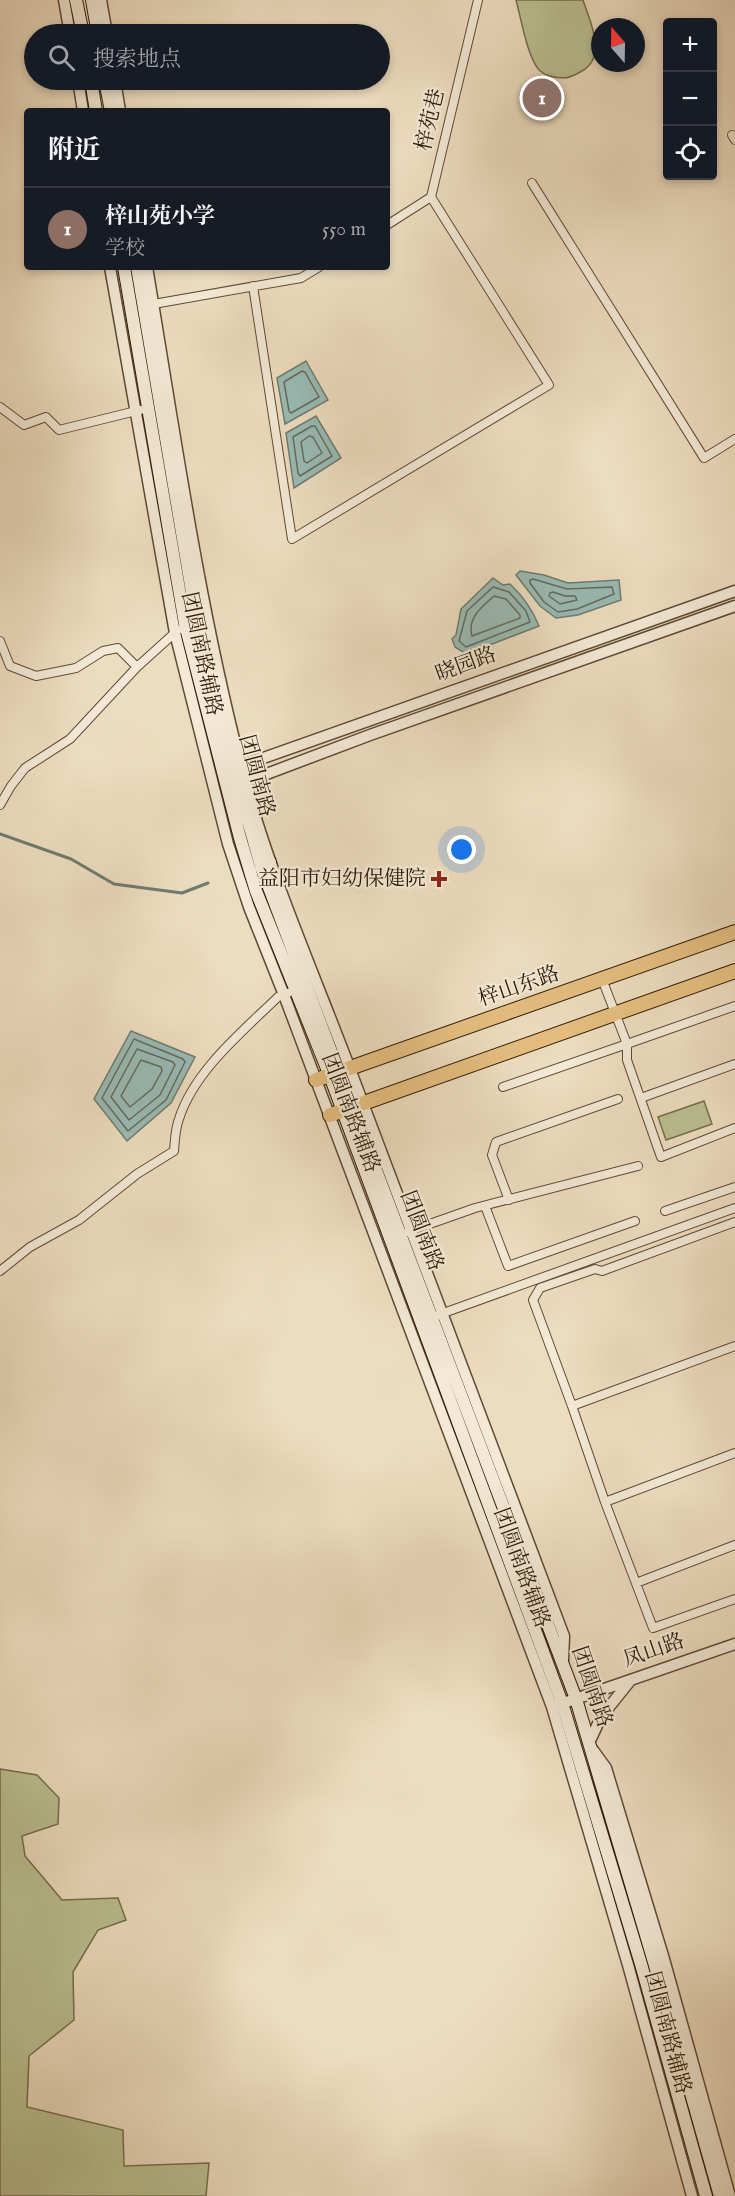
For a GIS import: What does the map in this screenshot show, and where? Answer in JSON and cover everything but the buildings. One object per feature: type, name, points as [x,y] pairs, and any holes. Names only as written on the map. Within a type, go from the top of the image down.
[{"type":"highway","name":"梓山东路","points":[[316,1080],[735,932]]},
{"type":"highway","points":[[347,1109],[735,971]]},
{"type":"main road","points":[[76,0],[81,24]]},
{"type":"main road","points":[[92,0],[96,24]]},
{"type":"main road","points":[[93,90],[96,108]]},
{"type":"main road","points":[[107,90],[110,108]]},
{"type":"main road","name":"团圆南路","points":[[125,270],[185,624],[232,769]]},
{"type":"main road","name":"团圆南路","points":[[138,270],[148,305],[200,639],[232,769],[230,786],[256,891],[296,990],[340,1072]]},
{"type":"main road","name":"团圆南路","points":[[230,786],[340,1072],[347,1109],[557,1705],[641,1964],[706,2196]]},
{"type":"main road","points":[[269,889],[270,862]]},
{"type":"main road","name":"团圆南路","points":[[347,1109],[406,1233],[576,1699],[720,2196]]},
{"type":"street","points":[[64,0],[68,24]]},
{"type":"street","points":[[101,0],[105,24]]},
{"type":"street","name":"梓苑巷","points":[[431,198],[478,0]]},
{"type":"street","points":[[80,90],[83,108]]},
{"type":"street","points":[[117,90],[120,108]]},
{"type":"street","points":[[532,183],[704,458],[735,440]]},
{"type":"street","points":[[253,286],[292,539],[549,385],[431,198],[390,223]]},
{"type":"street","name":"团圆南路辅路","points":[[111,270],[175,633],[209,776],[230,786],[270,862],[340,1072]]},
{"type":"street","points":[[147,270],[148,305],[301,278],[314,270]]},
{"type":"street","points":[[0,407],[24,425],[46,417],[59,430],[149,408]]},
{"type":"street","name":"晓园路","points":[[209,776],[735,591]]},
{"type":"street","name":"晓园路","points":[[230,786],[735,606]]},
{"type":"street","points":[[0,805],[25,768],[70,739],[137,667],[185,624]]},
{"type":"street","points":[[0,641],[10,666],[36,676],[76,668],[103,651],[118,648],[137,667]]},
{"type":"street","name":"团圆南路辅路","points":[[230,786],[249,907],[316,1080],[347,1109]]},
{"type":"street","points":[[602,979],[627,1044],[627,1060],[661,1157],[735,1128]]},
{"type":"street","points":[[0,1271],[30,1247],[79,1220],[137,1174],[174,1151],[178,1119],[197,1082],[228,1045],[278,997],[296,990]]},
{"type":"street","points":[[503,1088],[735,1006]]},
{"type":"street","points":[[641,1098],[735,1064]]},
{"type":"street","points":[[509,1200],[492,1155],[496,1142],[618,1099]]},
{"type":"street","points":[[406,1233],[485,1206],[638,1166]]},
{"type":"street","points":[[665,1211],[735,1187]]},
{"type":"street","points":[[485,1206],[508,1266],[635,1221]]},
{"type":"street","points":[[437,1316],[735,1208]]},
{"type":"street","points":[[735,1222],[602,1271],[595,1269],[540,1288],[533,1300],[653,1628],[735,1599]]},
{"type":"street","points":[[572,1406],[735,1346]]},
{"type":"street","points":[[605,1502],[735,1453]]},
{"type":"street","points":[[636,1583],[735,1545]]},
{"type":"street","name":"凤山路","points":[[557,1705],[735,1644]]},
{"type":"street","points":[[590,1745],[601,1718],[630,1681]]},
{"type":"street","name":"团圆南路辅路","points":[[557,1705],[692,2196]]},
{"type":"street","name":"团圆南路辅路","points":[[590,1745],[606,1768],[664,1959],[730,2196]]},
{"type":"green space","points":[[516,0],[583,0],[591,22],[590,65],[565,78],[544,74],[535,64]]},
{"type":"green space","points":[[704,1101],[712,1124],[666,1140],[658,1117]]},
{"type":"green space","points":[[0,1769],[37,1775],[59,1798],[58,1824],[22,1836],[25,1856],[62,1900],[118,1898],[126,1920],[98,1930],[73,1972],[74,2020],[29,2056],[27,2107],[123,2130],[124,2166],[209,2163],[206,2196],[0,2196]]},
{"type":"water","points":[[306,361],[328,400],[285,424],[277,378]]},
{"type":"water","points":[[316,416],[341,458],[294,488],[286,433]]},
{"type":"water","points":[[520,571],[544,575],[568,583],[619,580],[621,600],[578,615],[556,618],[540,606],[516,575]]},
{"type":"water","points":[[493,578],[503,585],[510,584],[515,589],[527,604],[539,626],[466,654],[455,647],[452,639],[456,635],[461,609]]},
{"type":"water","points":[[131,1031],[195,1057],[171,1103],[127,1141],[94,1099]]},
{"type":"waterway","points":[[0,834],[71,859],[114,884],[182,893],[208,883]]},
{"type":"place","name":"梓山苑小学","points":[[542,98]]},
{"type":"place","name":"益阳市妇幼保健院","points":[[439,879]]}]
